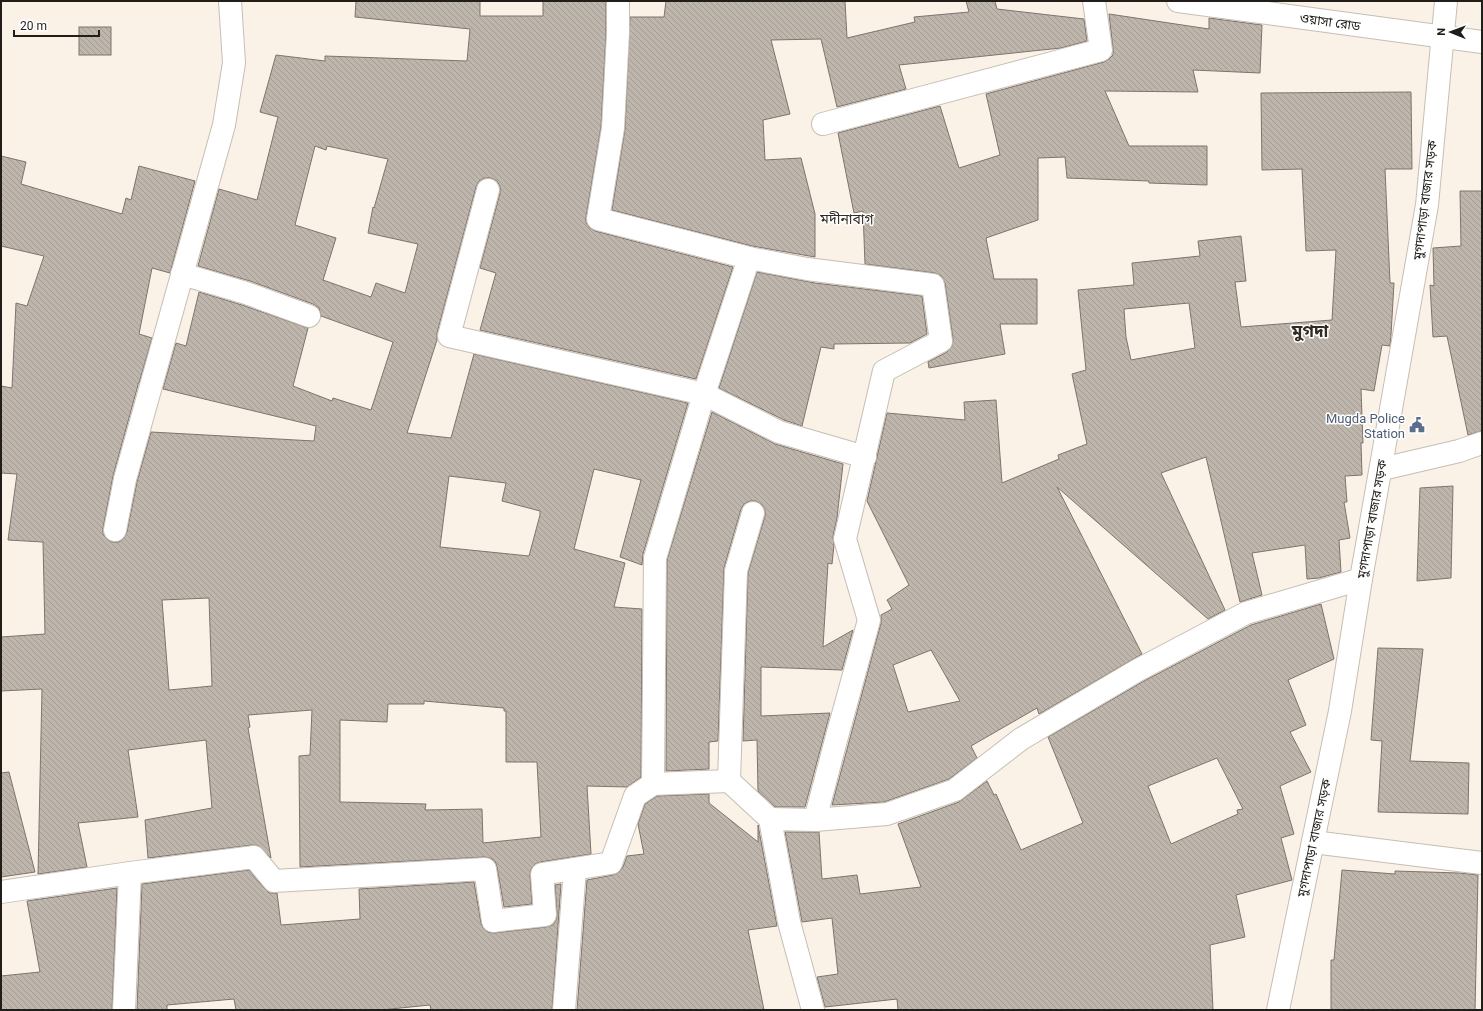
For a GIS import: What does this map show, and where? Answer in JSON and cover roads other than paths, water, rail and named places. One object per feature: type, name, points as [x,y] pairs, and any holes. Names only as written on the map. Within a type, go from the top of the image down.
[{"type":"street","points":[[115,530],[125,479],[224,125],[234,63],[230,1]]},
{"type":"street","points":[[618,1],[614,128],[598,219],[749,258],[807,269],[933,285],[941,341],[884,371],[845,539],[869,620],[815,820]]},
{"type":"street","points":[[823,124],[1101,50],[1094,1]]},
{"type":"street","name":"ওয়াসা রোড","points":[[1178,1],[1443,38],[1482,42]]},
{"type":"street","name":"মুগদাপাড়া বাজার সড়ক","points":[[1278,1010],[1340,711],[1361,579],[1382,469],[1427,205],[1446,1]]},
{"type":"street","points":[[488,190],[449,336],[704,394],[779,432],[865,457]]},
{"type":"street","points":[[653,784],[655,558],[704,394],[749,258]]},
{"type":"street","points":[[182,274],[246,293],[309,316]]},
{"type":"street","points":[[1382,469],[1459,451],[1482,443]]},
{"type":"street","points":[[729,782],[736,571],[753,513]]},
{"type":"street","points":[[770,819],[815,820],[887,814],[955,790],[1021,739],[1138,670],[1246,613],[1361,579]]},
{"type":"street","points":[[1,892],[254,857],[274,881],[485,868],[493,921],[545,915],[542,874],[611,863],[635,796],[653,784],[729,782],[770,819],[789,922],[812,1010]]},
{"type":"street","points":[[1313,842],[1482,863]]},
{"type":"street","points":[[564,1010],[575,869]]},
{"type":"street","points":[[124,1010],[130,873]]},
{"type":"place","name":"Mugda Police Station","points":[[1417,425]]},
{"type":"district","name":"মদীনাবাগ","points":[[847,219]]},
{"type":"district","name":"মুগদা","points":[[1310,331]]}]
